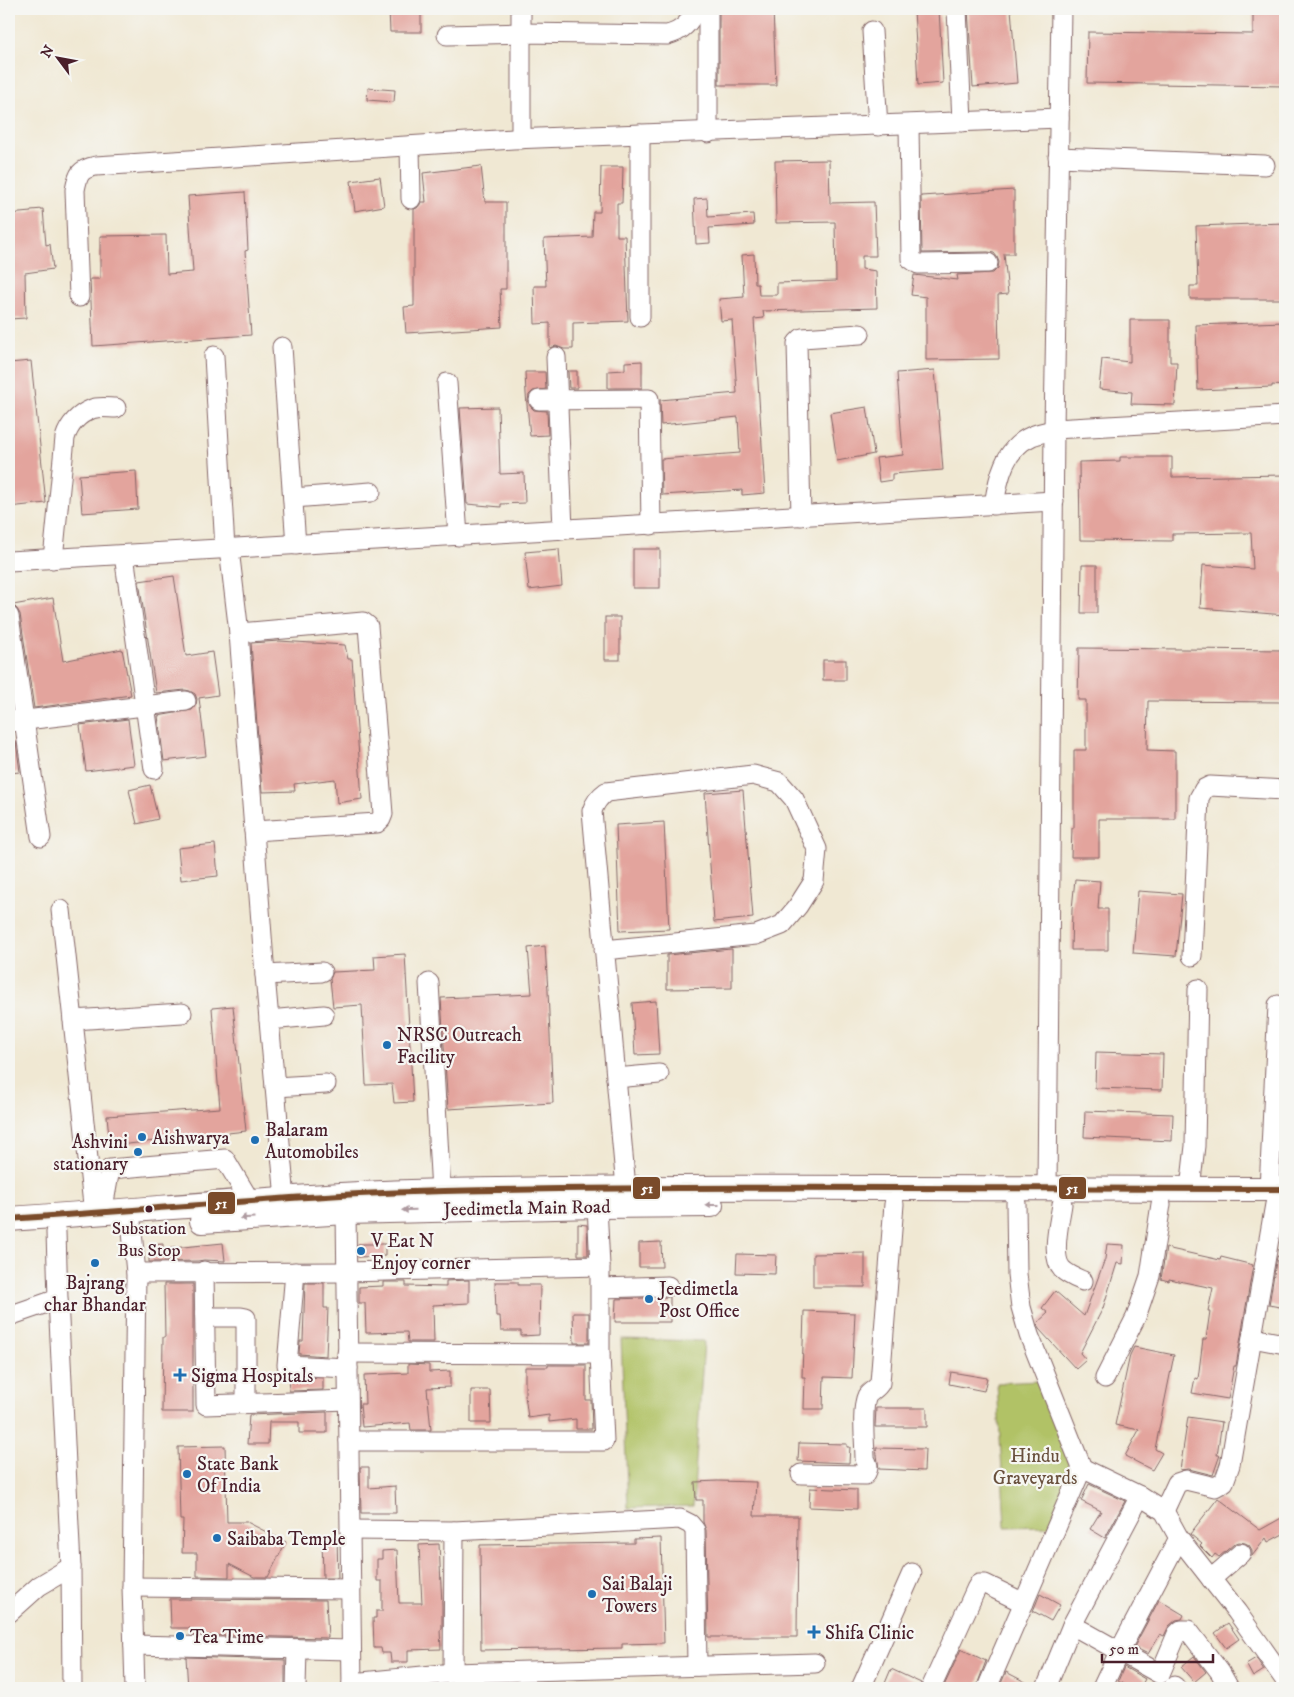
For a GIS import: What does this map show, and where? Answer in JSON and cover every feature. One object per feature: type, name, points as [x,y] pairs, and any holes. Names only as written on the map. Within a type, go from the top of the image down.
[{"type":"main road","name":"Jeedimetla Main Road","points":[[9,1235],[56,1232],[131,1218],[250,1201],[441,1191],[626,1188],[1055,1196],[1161,1204],[1279,1197]]},
{"type":"main road","name":"Jeedimetla Main Road","points":[[9,1218],[98,1213],[131,1218],[597,1206],[1016,1203],[1055,1196],[1190,1189],[1279,1197]]},
{"type":"street","points":[[521,9],[521,139]]},
{"type":"street","points":[[447,35],[667,35],[678,32],[689,22],[696,9]]},
{"type":"street","points":[[708,9],[708,133]]},
{"type":"street","points":[[957,9],[962,122]]},
{"type":"street","points":[[1061,9],[1054,430],[1055,1196],[1057,1258],[1061,1268],[1071,1276],[1083,1281]]},
{"type":"street","points":[[872,31],[878,126]]},
{"type":"street","points":[[79,297],[76,190],[77,178],[84,168],[521,139],[1059,118]]},
{"type":"street","points":[[909,124],[911,260],[918,264],[988,262]]},
{"type":"street","points":[[640,134],[640,317]]},
{"type":"street","points":[[410,146],[411,199]]},
{"type":"street","points":[[1058,157],[1265,165]]},
{"type":"street","points":[[801,516],[797,343],[802,338],[860,334]]},
{"type":"street","points":[[282,347],[296,545]]},
{"type":"street","points":[[214,356],[227,549],[239,633],[265,975],[285,1199]]},
{"type":"street","points":[[556,356],[549,400],[563,530]]},
{"type":"street","points":[[447,383],[458,536]]},
{"type":"street","points":[[549,400],[649,399],[651,524]]},
{"type":"street","points":[[53,559],[65,438],[69,428],[78,418],[93,408],[116,408]]},
{"type":"street","points":[[994,505],[999,476],[1006,461],[1016,446],[1030,437],[1054,430],[1285,416]]},
{"type":"street","points":[[293,498],[371,492]]},
{"type":"street","points":[[9,561],[1054,501]]},
{"type":"street","points":[[124,555],[154,769]]},
{"type":"street","points":[[9,616],[17,721],[42,836]]},
{"type":"street","points":[[239,633],[364,622],[368,626],[383,814],[382,819],[378,823],[254,831]]},
{"type":"street","points":[[17,721],[186,701]]},
{"type":"street","points":[[604,950],[756,935],[782,925],[798,906],[814,881],[817,849],[794,799],[779,782],[753,775],[606,792],[595,803],[592,811],[604,950],[626,1188]]},
{"type":"street","points":[[1192,956],[1199,798],[1204,789],[1210,786],[1285,790]]},
{"type":"street","points":[[61,910],[98,1213]]},
{"type":"street","points":[[265,975],[322,972]]},
{"type":"street","points":[[428,984],[441,1191]]},
{"type":"street","points":[[1190,1189],[1195,1146],[1198,989]]},
{"type":"street","points":[[1164,1511],[1177,1484],[1186,1480],[1215,1487],[1224,1482],[1230,1466],[1279,1197],[1278,1005]]},
{"type":"street","points":[[73,1020],[182,1013]]},
{"type":"street","points":[[269,1020],[324,1015]]},
{"type":"street","points":[[616,1078],[659,1074]]},
{"type":"street","points":[[275,1087],[326,1084]]},
{"type":"street","points":[[98,1213],[110,1169],[215,1159],[225,1159],[250,1201]]},
{"type":"street","points":[[1016,1203],[1017,1274],[1021,1308],[1029,1335],[1082,1468],[1140,1496],[1164,1511],[1179,1538],[1285,1680]]},
{"type":"street","points":[[801,1474],[865,1474],[868,1470],[868,1464],[865,1459],[864,1408],[868,1394],[880,1383],[894,1204]]},
{"type":"street","points":[[1105,1378],[1136,1317],[1150,1276],[1161,1204]]},
{"type":"street","points":[[349,1441],[604,1441],[600,1354],[601,1288],[597,1206]]},
{"type":"street","points":[[346,1212],[352,1685],[453,1673],[815,1663]]},
{"type":"street","points":[[131,1218],[136,1273],[132,1587],[135,1688]]},
{"type":"street","points":[[56,1232],[71,1567],[72,1688]]},
{"type":"street","points":[[136,1273],[346,1272],[600,1266]]},
{"type":"street","points":[[204,1272],[206,1405],[348,1400]]},
{"type":"street","points":[[295,1272],[287,1365],[348,1360],[600,1354]]},
{"type":"street","points":[[601,1288],[668,1286]]},
{"type":"street","points":[[9,1316],[58,1299]]},
{"type":"street","points":[[205,1317],[246,1318],[246,1403]]},
{"type":"street","points":[[1252,1338],[1285,1344]]},
{"type":"street","points":[[987,1688],[1082,1468]]},
{"type":"street","points":[[1046,1688],[1072,1625],[1140,1496]]},
{"type":"street","points":[[350,1530],[454,1531],[680,1519],[690,1524],[694,1530],[696,1666]]},
{"type":"street","points":[[453,1673],[454,1531]]},
{"type":"street","points":[[1102,1688],[1179,1538]]},
{"type":"street","points":[[1211,1579],[1241,1554]]},
{"type":"street","points":[[9,1613],[39,1586],[71,1567]]},
{"type":"street","points":[[861,1688],[912,1573]]},
{"type":"street","points":[[931,1688],[979,1584],[985,1584],[1024,1603]]},
{"type":"street","points":[[132,1587],[350,1589]]},
{"type":"street","points":[[1072,1625],[1160,1674],[1177,1634],[1181,1630],[1188,1630],[1220,1672],[1229,1688]]},
{"type":"street","points":[[134,1645],[351,1650]]},
{"type":"street","points":[[296,1688],[297,1649]]},
{"type":"green space","points":[[621,1339],[704,1341],[693,1506],[628,1508]]},
{"type":"green space","name":"Hindu Graveyards","points":[[1039,1381],[1072,1465],[1050,1526],[1005,1527],[997,1383]]},
{"type":"building","points":[[389,9],[421,9],[421,32],[390,32]]},
{"type":"building","points":[[719,9],[773,9],[776,85],[719,85]]},
{"type":"building","points":[[914,9],[939,9],[943,83],[918,85]]},
{"type":"building","points":[[968,9],[1011,9],[1017,83],[973,87]]},
{"type":"building","points":[[1253,9],[1285,10],[1285,86],[1087,83],[1088,32],[1253,34]]},
{"type":"building","points":[[368,88],[395,90],[394,102],[367,100]]},
{"type":"building","points":[[829,160],[830,203],[874,202],[876,256],[862,256],[862,269],[876,271],[877,308],[763,311],[764,318],[754,319],[765,493],[742,495],[742,490],[662,495],[661,459],[740,453],[738,417],[661,425],[660,400],[737,393],[732,320],[721,321],[719,299],[744,297],[742,255],[754,254],[755,284],[758,284],[759,295],[777,295],[777,283],[836,281],[835,222],[776,223],[775,161]]},
{"type":"building","points":[[481,166],[485,202],[506,202],[506,289],[500,289],[502,327],[406,333],[404,307],[414,306],[414,209],[422,202],[426,202],[423,173]]},
{"type":"building","points":[[601,167],[623,167],[622,203],[617,203],[617,236],[625,236],[628,321],[573,323],[573,349],[564,349],[556,346],[550,348],[550,323],[535,324],[534,286],[546,286],[544,239],[592,237],[593,212],[600,212]]},
{"type":"building","points":[[380,177],[384,206],[355,211],[351,181]]},
{"type":"building","points":[[1014,190],[1014,254],[1004,254],[1008,294],[998,295],[999,359],[926,360],[926,297],[911,295],[914,275],[958,280],[957,275],[993,273],[998,268],[999,262],[994,253],[988,252],[922,253],[921,196]]},
{"type":"building","points":[[245,192],[248,250],[245,251],[251,335],[93,346],[90,279],[100,279],[100,236],[166,235],[167,274],[193,272],[188,196]]},
{"type":"building","points":[[707,198],[708,217],[753,214],[754,225],[709,228],[710,243],[696,244],[694,199]]},
{"type":"building","points":[[43,209],[46,245],[50,244],[53,269],[25,273],[26,318],[9,319],[9,214]]},
{"type":"building","points":[[1285,223],[1285,299],[1190,299],[1190,286],[1198,286],[1196,226]]},
{"type":"building","points":[[1130,320],[1170,320],[1170,362],[1177,362],[1175,405],[1131,404],[1132,392],[1099,389],[1102,359],[1130,362]]},
{"type":"building","points":[[1285,322],[1285,386],[1272,385],[1272,387],[1198,390],[1196,325]]},
{"type":"building","points":[[31,361],[46,503],[9,507],[9,363]]},
{"type":"building","points":[[642,361],[642,388],[608,388],[608,371],[625,370],[625,362]]},
{"type":"building","points":[[935,370],[943,470],[892,474],[892,480],[879,482],[876,458],[903,455],[897,373]]},
{"type":"building","points":[[568,371],[577,371],[577,388],[569,388]]},
{"type":"building","points":[[525,372],[545,372],[546,389],[533,391],[529,395],[528,401],[534,410],[547,411],[548,435],[530,436]]},
{"type":"building","points":[[498,407],[500,474],[524,473],[525,503],[501,504],[501,507],[467,504],[460,408]]},
{"type":"building","points":[[867,407],[874,454],[837,461],[830,413]]},
{"type":"building","points":[[1120,457],[1172,457],[1172,477],[1285,475],[1285,532],[1281,532],[1282,572],[1285,572],[1285,615],[1200,608],[1203,565],[1253,569],[1251,533],[1172,534],[1172,541],[1080,540],[1079,462],[1120,461]]},
{"type":"building","points":[[136,471],[138,509],[82,513],[79,475]]},
{"type":"building","points":[[559,549],[562,586],[529,590],[525,552]]},
{"type":"building","points":[[633,549],[660,549],[660,588],[633,588]]},
{"type":"building","points":[[1082,565],[1097,565],[1097,613],[1081,613]]},
{"type":"building","points":[[174,576],[186,656],[212,652],[218,695],[199,698],[206,756],[164,761],[158,716],[192,710],[196,705],[197,699],[195,694],[185,690],[156,693],[139,581]]},
{"type":"building","points":[[53,598],[63,661],[122,649],[131,695],[34,708],[20,614],[13,605]]},
{"type":"building","points":[[605,617],[620,617],[620,660],[605,660]]},
{"type":"building","points":[[279,641],[345,645],[348,659],[352,659],[362,799],[337,803],[335,779],[294,784],[295,791],[262,792],[251,643]]},
{"type":"building","points":[[1079,648],[1285,650],[1285,702],[1148,701],[1147,750],[1175,751],[1175,819],[1099,819],[1099,857],[1071,857],[1072,828],[1074,828],[1074,750],[1086,750],[1086,700],[1078,700]]},
{"type":"building","points":[[823,660],[846,660],[846,680],[823,680]]},
{"type":"building","points":[[128,719],[134,765],[86,771],[80,725]]},
{"type":"building","points":[[16,742],[20,772],[9,773],[9,743]]},
{"type":"building","points":[[150,785],[158,819],[137,824],[129,790]]},
{"type":"building","points":[[743,790],[753,918],[714,922],[705,793]]},
{"type":"building","points":[[664,822],[669,929],[620,931],[616,825]]},
{"type":"building","points":[[215,844],[218,876],[181,880],[178,848]]},
{"type":"building","points":[[1075,879],[1100,881],[1098,909],[1108,909],[1108,950],[1071,950]]},
{"type":"building","points":[[1138,891],[1182,894],[1176,956],[1133,953]]},
{"type":"building","points":[[545,946],[553,1103],[448,1109],[441,998],[532,994],[528,948]]},
{"type":"building","points":[[732,949],[732,988],[667,989],[667,955]]},
{"type":"building","name":"NRSC Outreach Facility","points":[[405,954],[413,1102],[394,1103],[392,1084],[366,1085],[362,1005],[333,1007],[330,979],[333,972],[375,970],[374,956]]},
{"type":"building","points":[[656,1001],[659,1054],[635,1055],[632,1003]]},
{"type":"building","points":[[233,1006],[246,1131],[110,1146],[107,1116],[220,1108],[212,1008]]},
{"type":"building","points":[[1096,1052],[1163,1054],[1162,1090],[1095,1088]]},
{"type":"building","points":[[1085,1111],[1173,1114],[1172,1141],[1084,1137]]},
{"type":"building","points":[[578,1224],[587,1225],[588,1255],[578,1255]]},
{"type":"building","points":[[661,1242],[662,1267],[639,1267],[639,1243]]},
{"type":"building","points":[[223,1243],[225,1261],[149,1262],[149,1245],[163,1244],[163,1249]]},
{"type":"building","points":[[358,1244],[385,1244],[385,1256],[358,1257]]},
{"type":"building","points":[[1107,1244],[1124,1245],[1123,1264],[1117,1263],[1103,1308],[1080,1353],[1086,1360],[1076,1369],[1039,1329],[1037,1323],[1048,1313],[1042,1308],[1055,1291],[1084,1316],[1105,1259]]},
{"type":"building","points":[[1166,1248],[1220,1260],[1221,1257],[1253,1265],[1236,1366],[1234,1366],[1228,1399],[1192,1393],[1195,1378],[1198,1379],[1203,1339],[1206,1339],[1210,1311],[1208,1311],[1213,1288],[1161,1279]]},
{"type":"building","points":[[865,1253],[865,1287],[813,1287],[813,1254]]},
{"type":"building","points":[[737,1254],[776,1255],[775,1274],[736,1273]]},
{"type":"building","points":[[1277,1256],[1285,1258],[1285,1308],[1269,1305]]},
{"type":"building","points":[[469,1280],[469,1303],[433,1305],[434,1342],[408,1342],[407,1332],[366,1333],[365,1303],[359,1303],[359,1287],[383,1286],[383,1282],[406,1282],[406,1286],[446,1287],[446,1281]]},
{"type":"building","points":[[495,1282],[518,1282],[518,1285],[540,1285],[539,1335],[521,1336],[521,1331],[501,1331],[500,1316],[496,1316]]},
{"type":"building","points":[[305,1283],[324,1283],[324,1308],[328,1308],[326,1356],[299,1354],[300,1341],[303,1341]]},
{"type":"building","points":[[164,1284],[193,1284],[193,1412],[162,1412],[163,1337],[165,1337]]},
{"type":"building","points":[[670,1297],[670,1322],[615,1322],[616,1299]]},
{"type":"building","points":[[804,1311],[855,1313],[852,1378],[824,1377],[823,1409],[804,1409],[805,1377],[802,1377]]},
{"type":"building","points":[[573,1313],[589,1313],[589,1343],[574,1343]]},
{"type":"building","points":[[1134,1347],[1174,1355],[1155,1449],[1162,1453],[1152,1470],[1125,1456],[1139,1430],[1115,1425],[1130,1355]]},
{"type":"building","points":[[408,1364],[429,1365],[429,1372],[450,1371],[450,1387],[427,1388],[431,1430],[411,1430],[410,1423],[362,1427],[360,1404],[365,1404],[364,1375],[408,1373]]},
{"type":"building","points":[[548,1365],[586,1365],[586,1400],[591,1400],[592,1429],[576,1429],[576,1419],[549,1422],[549,1415],[528,1418],[525,1395],[525,1367],[548,1367]]},
{"type":"building","points":[[951,1372],[987,1378],[984,1391],[949,1384]]},
{"type":"building","points":[[290,1376],[323,1378],[323,1390],[289,1391]]},
{"type":"building","points":[[471,1390],[490,1390],[491,1423],[471,1423]]},
{"type":"building","points":[[876,1408],[927,1408],[927,1427],[875,1427]]},
{"type":"building","points":[[327,1412],[327,1433],[299,1433],[299,1422],[269,1422],[268,1444],[247,1444],[249,1415]]},
{"type":"building","points":[[1188,1417],[1222,1422],[1217,1455],[1220,1455],[1213,1475],[1189,1469],[1180,1470]]},
{"type":"building","points":[[799,1443],[847,1444],[847,1447],[850,1447],[849,1463],[798,1461]]},
{"type":"building","points":[[225,1446],[227,1522],[247,1522],[286,1542],[268,1577],[254,1577],[229,1564],[229,1577],[197,1576],[197,1553],[182,1553],[183,1520],[180,1520],[178,1447]]},
{"type":"building","points":[[876,1448],[925,1449],[924,1471],[879,1469]]},
{"type":"building","points":[[360,1467],[369,1467],[369,1488],[395,1486],[396,1513],[361,1513]]},
{"type":"building","points":[[695,1482],[756,1482],[754,1516],[798,1516],[797,1637],[708,1637],[706,1530],[703,1522],[703,1500],[696,1500]]},
{"type":"building","points":[[1089,1484],[1125,1501],[1105,1538],[1090,1529],[1101,1511],[1081,1501]]},
{"type":"building","points":[[810,1488],[857,1490],[857,1509],[809,1507]]},
{"type":"building","points":[[1218,1498],[1260,1530],[1285,1516],[1285,1533],[1268,1542],[1266,1538],[1252,1556],[1252,1550],[1249,1545],[1239,1542],[1219,1557],[1215,1554],[1212,1558],[1200,1546],[1202,1544],[1190,1534]]},
{"type":"building","points":[[337,1537],[338,1578],[323,1578],[322,1538]]},
{"type":"building","name":"Sai Balaji Towers","points":[[661,1538],[664,1643],[622,1644],[622,1648],[481,1650],[480,1545],[634,1543],[634,1539]]},
{"type":"building","points":[[439,1544],[442,1605],[441,1649],[408,1650],[408,1662],[391,1662],[390,1653],[382,1653],[381,1648],[374,1648],[373,1618],[376,1618],[376,1611],[382,1611],[382,1581],[377,1581],[377,1559],[382,1559],[382,1551],[397,1550],[399,1603],[422,1603],[419,1545]]},
{"type":"building","points":[[1040,1594],[1060,1605],[1051,1621],[1033,1611]]},
{"type":"building","points":[[170,1599],[326,1600],[328,1638],[190,1635],[190,1628],[171,1628]]},
{"type":"building","points":[[1159,1600],[1184,1615],[1182,1619],[1176,1620],[1169,1626],[1164,1636],[1160,1634],[1148,1654],[1134,1647]]},
{"type":"building","points":[[1228,1623],[1239,1639],[1226,1648],[1215,1633]]},
{"type":"building","points":[[961,1649],[986,1661],[976,1688],[943,1688]]},
{"type":"building","points":[[1194,1656],[1206,1672],[1194,1682],[1181,1667]]},
{"type":"building","points":[[186,1657],[285,1660],[285,1688],[188,1688]]},
{"type":"building","points":[[1256,1658],[1264,1670],[1253,1677],[1246,1664]]},
{"type":"building","points":[[1124,1667],[1145,1679],[1140,1688],[1130,1688],[1118,1681]]},
{"type":"building","points":[[891,1669],[921,1683],[920,1688],[883,1688]]},
{"type":"building","points":[[1006,1672],[1035,1687],[1035,1688],[999,1688]]},
{"type":"transit line","name":"51","points":[[9,1219],[281,1199],[444,1191],[759,1188],[1285,1189]]},
{"type":"place","name":"NRSC Outreach Facility","points":[[387,1045]]},
{"type":"place","name":"Aishwarya","points":[[142,1137]]},
{"type":"place","name":"Balaram Automobiles","points":[[255,1140]]},
{"type":"place","name":"Ashvini stationary","points":[[138,1152]]},
{"type":"place","name":"Substation Bus Stop","points":[[149,1209]]},
{"type":"place","name":"V Eat N Enjoy corner","points":[[361,1251]]},
{"type":"place","name":"Bajrang char Bhandar","points":[[95,1263]]},
{"type":"place","name":"Jeedimetla Post Office","points":[[649,1299]]},
{"type":"place","name":"Sigma Hospitals","points":[[180,1375]]},
{"type":"place","name":"State Bank Of India","points":[[187,1474]]},
{"type":"place","name":"Saibaba Temple","points":[[217,1538]]},
{"type":"place","name":"Sai Balaji Towers","points":[[592,1594]]},
{"type":"place","name":"Shifa Clinic","points":[[814,1632]]},
{"type":"place","name":"Tea Time","points":[[180,1636]]}]
